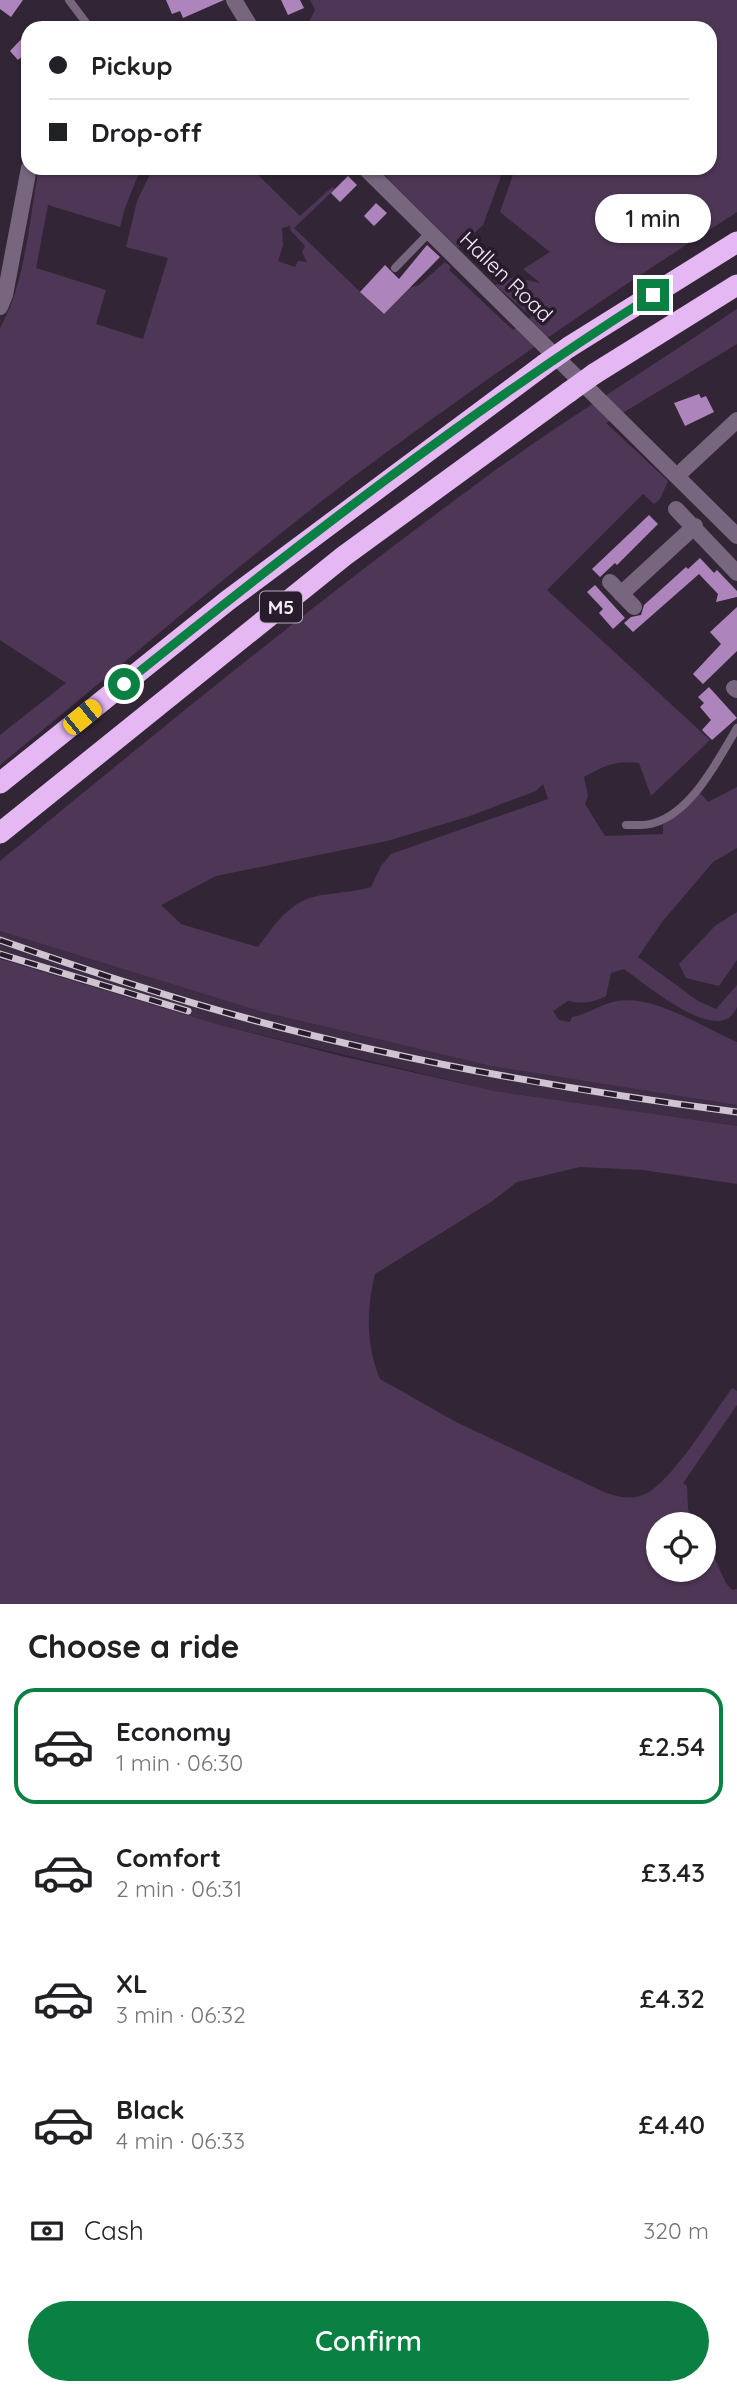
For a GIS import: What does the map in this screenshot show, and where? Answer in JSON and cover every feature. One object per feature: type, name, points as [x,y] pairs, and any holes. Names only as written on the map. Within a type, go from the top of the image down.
[{"type":"highway","name":"M5","points":[[0,783],[270,568],[545,364],[737,242]]},
{"type":"highway","name":"M5","points":[[0,834],[344,556],[594,374],[737,285]]},
{"type":"street","points":[[234,0],[245,21]]},
{"type":"street","points":[[0,307],[5,295],[28,175]]},
{"type":"street","name":"Hallen Road","points":[[372,175],[737,536]]},
{"type":"street","points":[[678,475],[737,420]]},
{"type":"street","points":[[676,509],[737,573]]},
{"type":"street","points":[[634,607],[615,588],[695,526]]},
{"type":"lane","points":[[69,0],[85,21]]},
{"type":"lane","points":[[395,268],[430,232]]},
{"type":"lane","points":[[626,825],[652,824],[665,818],[689,798],[705,781],[737,728]]},
{"type":"shaded area","points":[[310,0],[737,0],[737,212],[543,341],[353,477],[219,583],[0,765],[0,735],[66,683],[0,640],[0,328],[16,291],[21,271],[38,175],[138,175],[120,227],[48,205],[36,268],[106,290],[96,324],[143,339],[168,258],[126,247],[137,201],[150,175],[258,175],[300,216],[332,187],[335,189],[294,228],[383,314],[409,288],[419,285],[445,262],[451,267],[449,270],[513,330],[532,317],[495,285],[514,277],[540,283],[523,269],[550,252],[500,212],[513,175],[717,175],[717,21],[310,21],[315,10]],"holes":[[[290,226],[291,231],[305,246],[302,252],[307,262],[298,261],[295,267],[278,261],[283,245],[282,228]]]},
{"type":"shaded area","points":[[384,175],[501,175],[483,225],[458,248]]},
{"type":"shaded area","points":[[737,309],[737,344],[606,423],[668,481],[660,499],[654,504],[643,494],[547,590],[710,740],[651,796],[639,763],[610,765],[584,777],[588,796],[585,804],[605,836],[663,834],[663,824],[700,793],[708,802],[737,787],[737,848],[713,862],[662,922],[638,957],[698,1001],[716,1009],[737,985],[737,1007],[728,1018],[715,1021],[681,1009],[624,969],[611,973],[606,996],[587,1002],[568,1001],[553,1011],[559,1020],[570,1022],[572,1017],[612,1002],[632,1000],[663,1007],[737,1042],[737,1105],[491,1066],[259,1011],[0,931],[0,861],[238,667],[420,526],[545,436]],"holes":[[[543,784],[548,799],[391,854],[381,866],[371,887],[312,897],[297,904],[278,920],[258,947],[181,924],[161,905],[216,876],[387,841],[470,816],[536,791]]]},
{"type":"shaded area","points":[[737,912],[737,960],[719,986],[686,978],[679,964],[715,926]]},
{"type":"shaded area","points":[[0,931],[259,1011],[491,1066],[737,1105],[737,1126],[495,1091],[220,1025],[0,959]]},
{"type":"shaded area","points":[[0,959],[220,1025],[495,1091],[737,1126],[737,1184],[643,1170],[580,1167],[517,1182],[491,1202],[375,1274],[369,1327],[372,1353],[380,1379],[456,1422],[606,1493],[620,1497],[638,1497],[654,1489],[678,1464],[732,1388],[737,1391],[737,1405],[683,1483],[687,1486],[689,1512],[646,1512],[646,1582],[716,1582],[716,1562],[726,1583],[732,1590],[737,1589],[737,1604],[0,1604]]},
{"type":"building","points":[[0,0],[23,0],[11,17],[0,9]]},
{"type":"building","points":[[166,0],[224,0],[183,18],[180,11],[172,14]]},
{"type":"building","points":[[281,0],[300,0],[304,8],[288,15]]},
{"type":"building","points":[[21,39],[21,57],[18,60],[10,51]]},
{"type":"building","points":[[348,176],[357,185],[340,202],[331,193]]},
{"type":"building","points":[[376,203],[387,213],[374,226],[364,216]]},
{"type":"building","points":[[427,245],[440,257],[384,314],[360,292],[385,265],[399,279]]},
{"type":"building","points":[[699,394],[701,398],[706,396],[714,412],[685,426],[674,403]]},
{"type":"building","points":[[649,515],[658,524],[617,565],[615,563],[600,577],[592,569]]},
{"type":"building","points":[[700,558],[714,573],[717,570],[737,591],[737,597],[716,602],[718,594],[699,574],[633,632],[624,623],[631,617],[641,615],[644,605],[686,567],[688,569]]},
{"type":"building","points":[[595,585],[625,618],[613,629],[599,613],[603,609],[587,592]]},
{"type":"building","points":[[737,607],[737,651],[703,684],[693,674],[721,644],[710,632]]},
{"type":"building","points":[[709,687],[737,718],[712,740],[702,730],[711,720],[700,707],[704,703],[698,697]]},
{"type":"railway","points":[[0,940],[189,1002],[373,1050],[554,1085],[737,1112]]},
{"type":"railway","points":[[0,954],[188,1011]]},
{"type":"route","points":[[124,684],[246,586],[434,445],[569,347],[653,295]]}]
